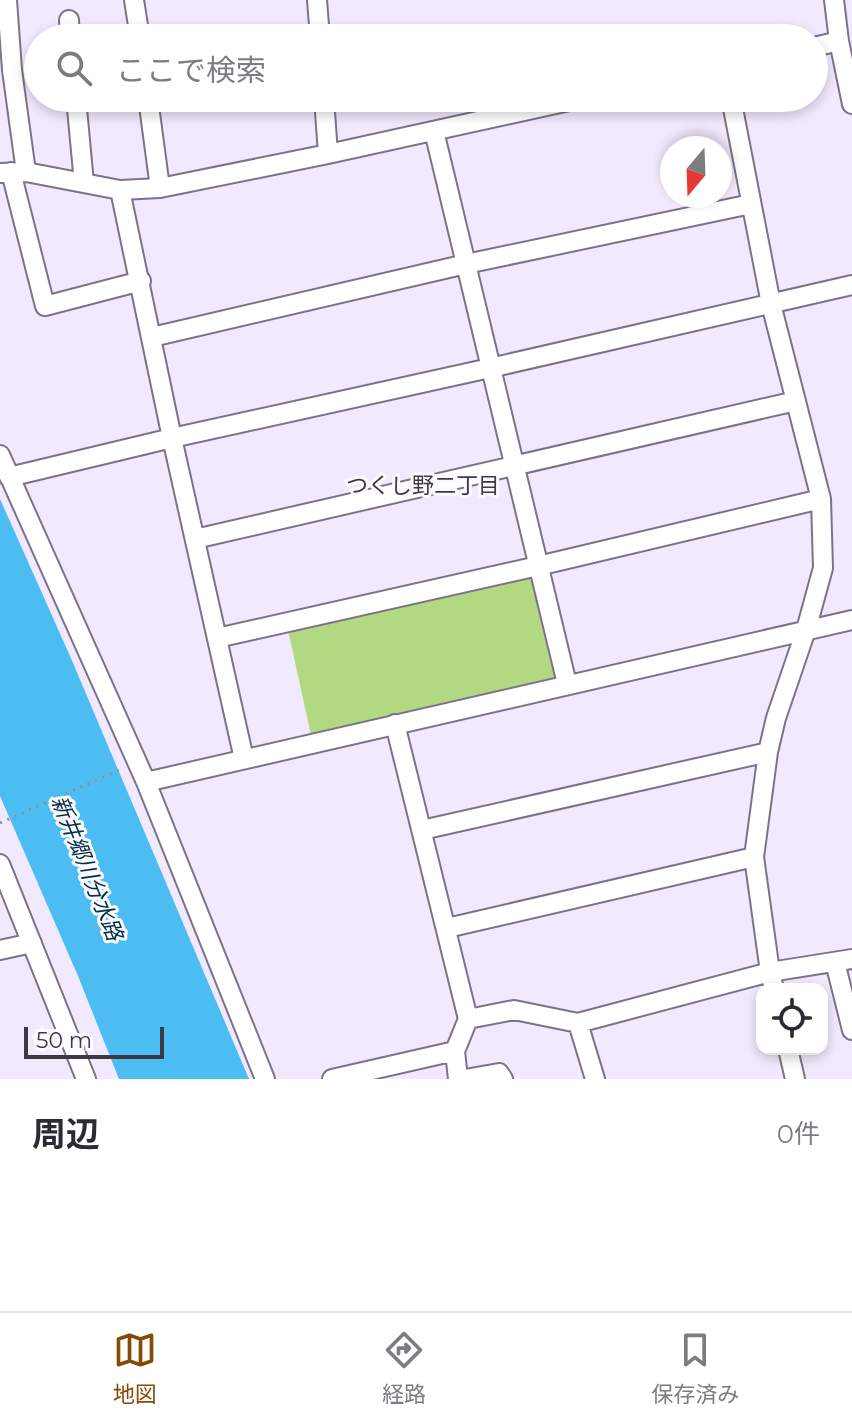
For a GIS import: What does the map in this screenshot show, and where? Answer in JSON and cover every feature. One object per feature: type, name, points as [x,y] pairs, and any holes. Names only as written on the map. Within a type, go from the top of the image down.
[{"type":"street","points":[[7,0],[6,70],[12,172],[45,306],[141,281]]},
{"type":"street","points":[[134,0],[138,24]]},
{"type":"street","points":[[317,0],[319,24]]},
{"type":"street","points":[[834,0],[852,104]]},
{"type":"street","points":[[828,44],[839,41]]},
{"type":"street","points":[[77,112],[84,183]]},
{"type":"street","points":[[150,112],[160,188]]},
{"type":"street","points":[[325,112],[328,154]]},
{"type":"street","points":[[12,172],[120,190],[160,188],[520,112]]},
{"type":"street","points":[[734,112],[771,304],[821,499],[823,568],[776,718],[768,752],[754,857],[772,980]]},
{"type":"street","points":[[434,131],[567,684]]},
{"type":"street","points":[[120,190],[244,759]]},
{"type":"street","points":[[152,337],[466,264],[751,204]]},
{"type":"street","points":[[9,477],[852,285]]},
{"type":"street","points":[[195,539],[796,401]]},
{"type":"street","points":[[0,455],[146,782],[265,1079]]},
{"type":"street","points":[[217,638],[821,499]]},
{"type":"street","points":[[146,782],[852,620]]},
{"type":"street","points":[[395,724],[468,1019],[455,1051],[458,1079]]},
{"type":"street","points":[[422,830],[768,752]]},
{"type":"street","points":[[447,928],[754,857]]},
{"type":"street","points":[[0,864],[86,1079]]},
{"type":"street","points":[[0,950],[32,943]]},
{"type":"street","points":[[468,1019],[514,1010],[578,1023],[772,980],[844,960],[852,1030]]},
{"type":"street","points":[[578,1023],[595,1079]]},
{"type":"street","points":[[332,1079],[455,1051]]},
{"type":"street","points":[[789,1055],[795,1079]]},
{"type":"street","points":[[465,1079],[499,1073],[503,1079]]},
{"type":"path","points":[[0,823],[113,772]]},
{"type":"green space","points":[[531,576],[557,678],[311,735],[288,630]]},
{"type":"water","name":"新井郷川分水路","points":[[0,499],[249,1079],[119,1079],[0,796]]},
{"type":"district","name":"つくし野二丁目","points":[[423,485]]}]
